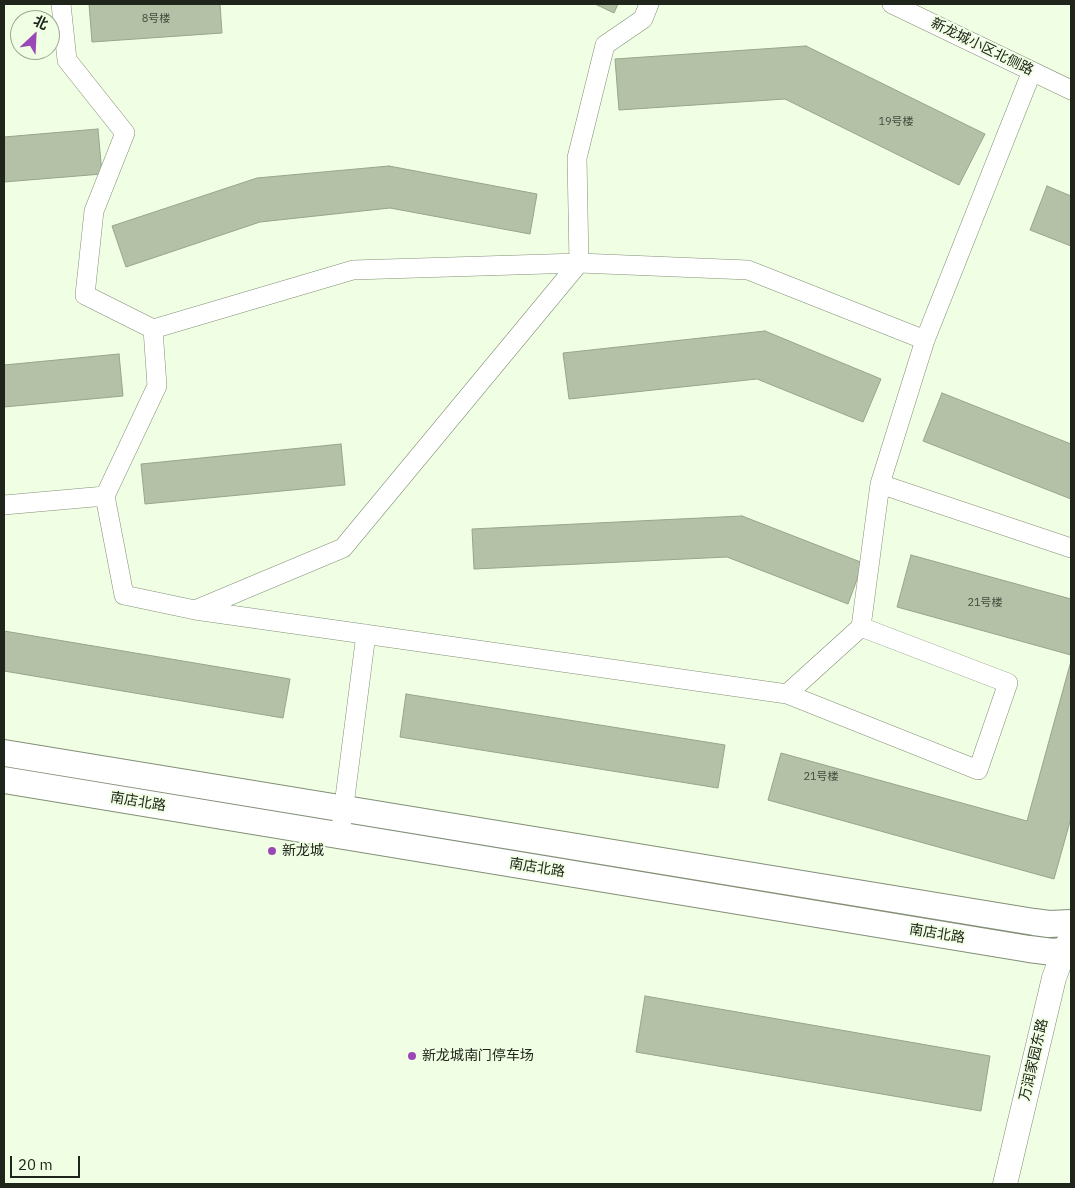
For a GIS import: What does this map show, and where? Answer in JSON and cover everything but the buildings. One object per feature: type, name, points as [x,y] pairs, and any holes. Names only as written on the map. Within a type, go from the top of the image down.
[{"type":"main road","name":"南店北路","points":[[4,753],[1034,922],[1071,924]]},
{"type":"main road","name":"南店北路","points":[[4,780],[1029,950],[1053,952],[1069,946]]},
{"type":"street","points":[[61,4],[67,60],[125,133],[94,211],[85,295],[154,329],[353,270],[579,263],[748,270],[925,340]]},
{"type":"street","points":[[195,610],[343,548],[579,263],[577,158],[605,46],[643,19],[649,4]]},
{"type":"street","name":"新龙城小区北侧路","points":[[892,4],[1071,90]]},
{"type":"street","points":[[787,694],[861,627],[880,484],[925,340],[1032,71]]},
{"type":"street","points":[[154,329],[157,386],[105,496],[124,595],[195,610],[787,694],[978,770],[1008,683],[861,627]]},
{"type":"street","points":[[880,484],[1071,548]]},
{"type":"street","points":[[4,504],[105,496]]},
{"type":"street","points":[[340,836],[366,634]]},
{"type":"street","name":"万润家园东路","points":[[1005,1184],[1054,978],[1069,946]]},
{"type":"place","name":"新龙城","points":[[272,851]]},
{"type":"place","name":"新龙城南门停车场","points":[[412,1056]]}]
